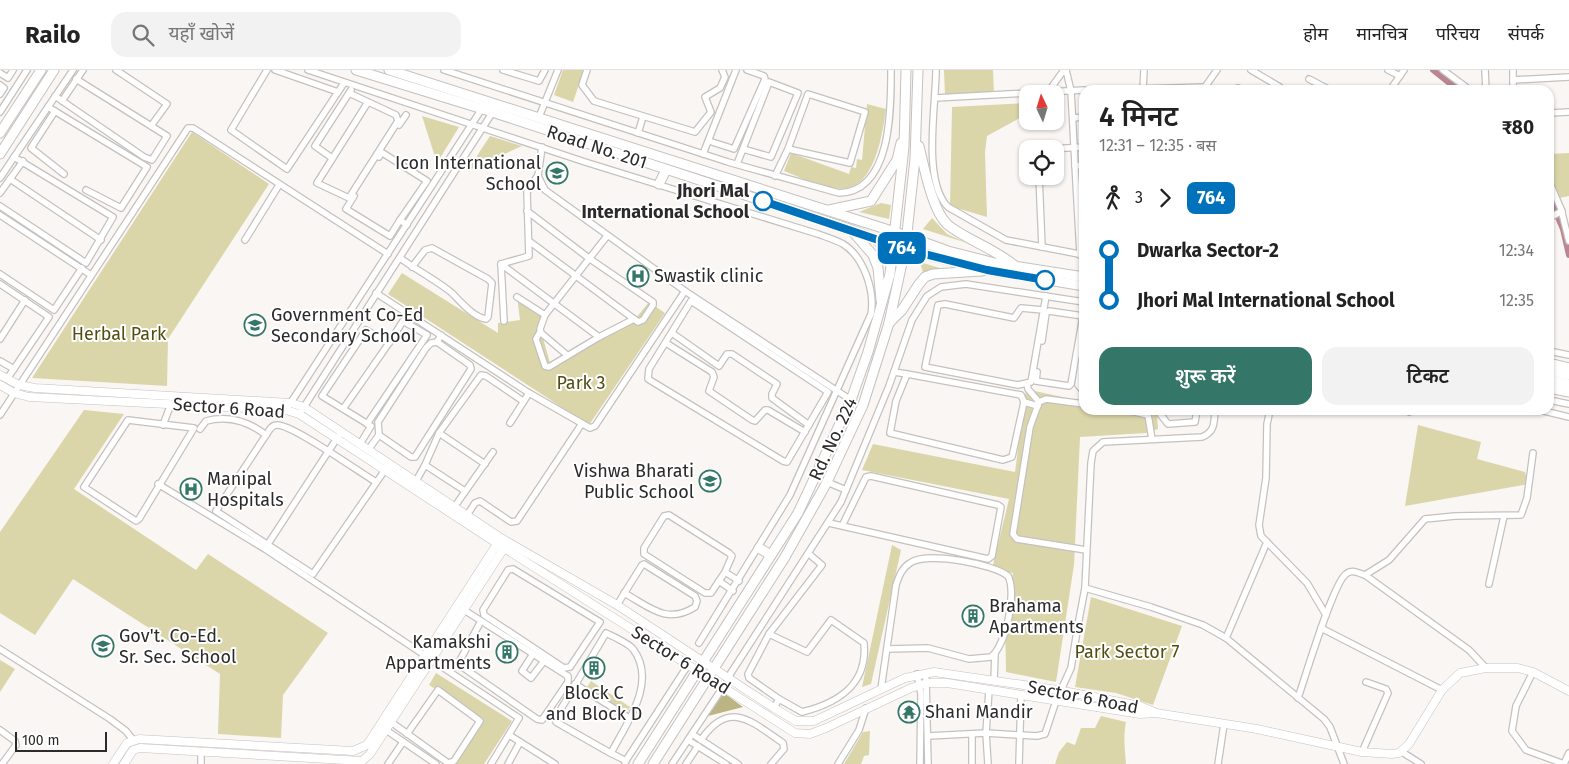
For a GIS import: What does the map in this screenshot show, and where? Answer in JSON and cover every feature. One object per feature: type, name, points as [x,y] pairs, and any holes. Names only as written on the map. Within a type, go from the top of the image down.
[{"type":"main road","points":[[0,134],[41,70]]},
{"type":"main road","points":[[0,154],[54,70]]},
{"type":"main road","name":"Road No. 201","points":[[356,70],[539,118],[895,232],[948,251],[1015,266],[1079,276]]},
{"type":"main road","name":"Road No. 201","points":[[390,70],[485,105]]},
{"type":"main road","name":"Rd. No. 224","points":[[638,764],[798,512],[852,400],[890,274],[904,133],[906,70]]},
{"type":"main road","name":"Rd. No. 224","points":[[653,764],[785,557],[827,482],[862,405],[889,323],[905,249],[916,134],[918,70]]},
{"type":"main road","name":"Road No. 201","points":[[496,108],[666,170],[852,230],[893,246],[987,270]]},
{"type":"main road","points":[[826,210],[871,201],[897,160],[904,133]]},
{"type":"main road","points":[[916,134],[932,192],[947,224],[997,252],[1015,266]]},
{"type":"main road","points":[[660,184],[666,170]]},
{"type":"main road","points":[[852,230],[873,255],[878,268],[882,303]]},
{"type":"main road","points":[[889,323],[902,310],[926,278],[933,274],[966,274],[987,270],[1079,285]]},
{"type":"main road","points":[[1554,364],[1569,368]]},
{"type":"main road","points":[[1554,372],[1569,376]]},
{"type":"main road","points":[[1554,381],[1569,384]]},
{"type":"main road","points":[[1554,389],[1569,392]]},
{"type":"main road","points":[[759,548],[771,556]]},
{"type":"street","points":[[0,73],[8,78],[13,70]]},
{"type":"street","points":[[0,112],[27,70]]},
{"type":"street","points":[[0,178],[73,70]]},
{"type":"street","points":[[62,101],[83,70]]},
{"type":"street","points":[[116,70],[167,104],[151,126]]},
{"type":"street","points":[[267,70],[231,130],[286,169],[289,168],[344,83]]},
{"type":"street","points":[[274,70],[338,92]]},
{"type":"street","points":[[308,70],[542,147],[818,234],[844,244],[851,251],[870,285],[872,309],[838,392],[781,512],[699,643]]},
{"type":"street","points":[[444,70],[460,72],[546,103],[728,162],[839,193],[854,191],[862,187],[873,174],[886,140],[890,115],[892,70]]},
{"type":"street","points":[[503,70],[539,81],[545,70]]},
{"type":"street","points":[[539,118],[558,70]]},
{"type":"street","points":[[587,70],[582,85],[594,102],[695,132],[711,112],[705,97],[720,88],[725,76],[722,70]]},
{"type":"street","points":[[703,154],[736,70]]},
{"type":"street","points":[[728,162],[765,79],[764,76],[746,70]]},
{"type":"street","points":[[936,70],[933,166],[940,199],[948,207],[1006,240],[1079,254]]},
{"type":"street","points":[[1053,85],[1065,70],[1070,80],[1079,210]]},
{"type":"street","points":[[1143,85],[1144,70]]},
{"type":"street","points":[[1207,85],[1217,70]]},
{"type":"street","points":[[1251,70],[1277,85]]},
{"type":"street","points":[[1388,70],[1400,76]]},
{"type":"street","points":[[1394,85],[1404,70]]},
{"type":"street","points":[[1443,70],[1463,85]]},
{"type":"street","points":[[1485,70],[1486,85]]},
{"type":"street","points":[[1512,70],[1513,85]]},
{"type":"street","points":[[1513,80],[1569,77]]},
{"type":"street","points":[[1309,79],[1320,85]]},
{"type":"street","points":[[55,96],[150,161],[168,137],[76,80]]},
{"type":"street","points":[[737,164],[769,82],[798,94],[771,157],[743,149]]},
{"type":"street","points":[[0,85],[4,88],[0,94]]},
{"type":"street","points":[[332,158],[314,146],[354,86]]},
{"type":"street","points":[[1064,91],[1079,90]]},
{"type":"street","points":[[349,93],[396,115],[398,121],[349,198],[317,183],[368,102]]},
{"type":"street","points":[[778,176],[780,164],[783,162],[808,94],[865,112],[850,163],[788,149]]},
{"type":"street","points":[[936,98],[1019,94]]},
{"type":"street","points":[[288,406],[485,105]]},
{"type":"street","points":[[48,107],[147,167],[121,208],[86,190]]},
{"type":"street","points":[[302,410],[496,108]]},
{"type":"street","points":[[55,112],[31,148],[64,174]]},
{"type":"street","points":[[1554,113],[1569,112]]},
{"type":"street","points":[[382,152],[427,181],[390,236],[346,209],[382,152],[406,115]]},
{"type":"street","points":[[638,133],[643,116]]},
{"type":"street","points":[[1073,118],[1079,117]]},
{"type":"street","points":[[0,415],[188,128],[193,128],[388,254]]},
{"type":"street","points":[[709,141],[732,150]]},
{"type":"street","points":[[501,264],[528,256],[526,192],[538,175],[542,147]]},
{"type":"street","points":[[1064,148],[1079,147]]},
{"type":"street","points":[[0,206],[86,263],[101,240],[113,216],[14,157]]},
{"type":"street","points":[[0,192],[23,161]]},
{"type":"street","points":[[538,175],[545,190],[607,236],[685,291],[852,400]]},
{"type":"street","points":[[10,179],[101,240]]},
{"type":"street","points":[[245,240],[280,185]]},
{"type":"street","points":[[1039,185],[1042,247]]},
{"type":"street","points":[[1554,195],[1560,211],[1566,218],[1569,241]]},
{"type":"street","points":[[527,211],[590,259],[653,302],[653,305],[643,320],[638,322],[529,241]]},
{"type":"street","points":[[1554,215],[1560,211]]},
{"type":"street","points":[[0,215],[91,275]]},
{"type":"street","points":[[400,220],[407,225]]},
{"type":"street","points":[[607,236],[578,276],[545,315],[536,339],[545,366],[552,366],[567,355],[634,319]]},
{"type":"street","points":[[400,258],[412,267],[451,293],[478,317],[486,319],[488,317],[492,283],[488,279],[432,248],[425,250],[412,267]]},
{"type":"street","points":[[501,264],[599,337]]},
{"type":"street","points":[[501,264],[504,321]]},
{"type":"street","points":[[0,274],[54,310],[82,268]]},
{"type":"street","points":[[0,284],[49,318],[14,369],[2,383]]},
{"type":"street","points":[[727,679],[829,523],[846,490],[894,372],[912,320],[927,296],[935,288],[953,284],[966,284],[1079,301]]},
{"type":"street","points":[[376,293],[581,425],[590,428],[596,426],[685,291]]},
{"type":"street","points":[[1043,310],[1021,308],[1014,318],[945,304],[936,307],[925,367],[1018,385],[1031,382],[1046,296]]},
{"type":"street","points":[[517,297],[545,315]]},
{"type":"street","points":[[0,339],[25,300]]},
{"type":"street","points":[[694,301],[827,391],[798,446],[788,460],[783,462],[648,379],[648,372],[672,332],[690,302],[694,301]]},
{"type":"street","points":[[1079,314],[1054,311],[1046,313],[1036,381],[1069,386],[1071,384],[1079,337]]},
{"type":"street","points":[[670,313],[680,319]]},
{"type":"street","points":[[343,409],[403,321],[427,335],[367,424]]},
{"type":"street","points":[[360,444],[371,426],[322,396],[366,330],[389,343]]},
{"type":"street","points":[[540,332],[567,355]]},
{"type":"street","points":[[672,332],[719,366],[727,354],[732,354],[777,384],[772,398],[809,425]]},
{"type":"street","points":[[368,450],[379,435],[378,422],[426,348],[431,343],[436,342],[441,335]]},
{"type":"street","points":[[379,435],[411,457],[415,457],[470,369],[470,365],[436,342]]},
{"type":"street","points":[[666,343],[712,372],[714,377],[709,392],[752,420],[755,421],[765,410],[768,410],[805,432]]},
{"type":"street","points":[[646,349],[658,356]]},
{"type":"street","points":[[1554,352],[1569,355]]},
{"type":"street","points":[[0,361],[14,369]]},
{"type":"street","points":[[894,372],[907,374],[982,389],[1021,394],[1024,402],[1014,453],[1009,460],[894,435],[889,429],[891,418],[907,374]]},
{"type":"street","points":[[416,481],[426,465],[439,433],[481,375],[524,401]]},
{"type":"street","name":"Sector 6 Road","points":[[2,383],[14,393],[29,397],[171,404],[288,406]]},
{"type":"street","name":"Sector 6 Road","points":[[2,383],[35,388],[288,406],[302,410],[605,612],[795,733],[810,734],[924,684],[947,683],[1140,714],[1156,713]]},
{"type":"street","points":[[1027,384],[1028,389],[1039,404]]},
{"type":"street","points":[[510,422],[529,392]]},
{"type":"street","points":[[1079,403],[1046,399],[1039,404],[1030,427],[1013,534],[1016,539],[1086,550]]},
{"type":"street","points":[[1554,401],[1569,404]]},
{"type":"street","points":[[1024,402],[1039,404]]},
{"type":"street","points":[[164,425],[171,404]]},
{"type":"street","points":[[818,409],[827,414]]},
{"type":"street","points":[[1554,413],[1569,417]]},
{"type":"street","points":[[1146,415],[1150,422],[1152,439]]},
{"type":"street","points":[[1161,415],[1168,424],[1195,422],[1196,415]]},
{"type":"street","points":[[928,736],[986,733],[1038,736],[1045,734],[1070,668],[1084,588],[1090,462],[1093,451],[1103,442],[1209,434],[1214,425],[1215,415]]},
{"type":"street","points":[[1269,415],[1267,424],[1266,478],[1259,529],[1261,536],[1307,583],[1326,615]]},
{"type":"street","points":[[200,429],[206,421],[228,419],[250,424],[266,435]]},
{"type":"street","points":[[127,421],[194,428],[158,484],[139,519],[136,521],[84,487],[127,421]]},
{"type":"street","points":[[468,515],[475,503],[480,501],[511,522],[517,521],[581,425]]},
{"type":"street","points":[[376,482],[300,433],[282,426],[272,426],[216,511],[313,574],[387,467]]},
{"type":"street","points":[[439,433],[485,464]]},
{"type":"street","points":[[268,544],[339,435]]},
{"type":"street","name":"Sector 6 Road","points":[[339,435],[360,444],[387,467],[416,481],[468,515],[503,543],[617,605],[727,679],[796,721],[814,721],[881,689],[921,673],[944,673],[1061,691],[1140,706],[1156,713]]},
{"type":"street","points":[[798,446],[809,453]]},
{"type":"street","points":[[454,506],[492,452]]},
{"type":"street","points":[[1364,575],[1389,560],[1425,519],[1455,516],[1518,517],[1524,512],[1533,453]]},
{"type":"street","points":[[426,465],[465,491]]},
{"type":"street","points":[[829,523],[842,526],[988,559],[992,556],[1001,508],[998,505],[871,476],[866,477],[842,526]]},
{"type":"street","points":[[827,482],[846,490]]},
{"type":"street","points":[[158,484],[237,531],[429,656],[519,718],[491,764]]},
{"type":"street","points":[[669,515],[732,556],[732,560],[725,572],[711,593],[705,593],[644,554],[644,548],[664,516],[669,515]]},
{"type":"street","points":[[1489,584],[1504,516]]},
{"type":"street","points":[[1226,638],[1267,542]]},
{"type":"street","points":[[124,764],[134,750],[140,748],[362,761],[370,754],[386,730],[429,656],[464,610],[503,543]]},
{"type":"street","points":[[113,764],[132,740],[353,751],[367,745],[429,656],[503,543]]},
{"type":"street","points":[[769,634],[807,652],[831,620],[864,643],[857,677],[850,690],[840,698],[802,712],[749,678],[748,674],[769,634],[822,565],[809,554]]},
{"type":"street","points":[[881,689],[888,650],[892,604],[902,571],[911,562],[924,558],[940,558],[991,568],[1003,572],[1010,581],[1010,600],[1006,630],[995,654],[994,681]]},
{"type":"street","points":[[617,605],[624,593],[644,564],[695,596],[697,601],[695,607],[687,612],[672,616],[664,615],[624,593]]},
{"type":"street","points":[[600,622],[513,569],[508,570],[483,613],[567,668],[600,622],[605,612]]},
{"type":"street","points":[[1298,698],[1326,615],[1344,576],[1352,571],[1364,575],[1469,650],[1486,668]]},
{"type":"street","points":[[725,572],[739,581]]},
{"type":"street","points":[[719,581],[733,591]]},
{"type":"street","points":[[1084,588],[1195,622],[1226,638],[1328,723],[1344,764]]},
{"type":"street","points":[[464,610],[544,661],[569,679],[541,720],[458,664],[481,621]]},
{"type":"street","points":[[1321,628],[1442,690]]},
{"type":"street","points":[[610,753],[641,696],[641,669],[633,649],[606,634],[555,720],[610,753],[625,762],[688,665]]},
{"type":"street","points":[[888,650],[928,648],[979,660],[995,654]]},
{"type":"street","points":[[0,649],[110,719],[126,731],[132,740]]},
{"type":"street","points":[[532,654],[522,670],[531,678],[544,661]]},
{"type":"street","points":[[1156,713],[1224,724],[1362,752],[1392,754],[1402,752],[1409,744],[1442,690],[1460,673],[1486,668],[1518,668],[1533,672],[1569,691]]},
{"type":"street","points":[[1533,672],[1516,706],[1512,730],[1526,750],[1564,764],[1569,753]]},
{"type":"street","points":[[921,673],[924,684],[928,764]]},
{"type":"street","points":[[1362,752],[1388,693],[1386,690],[1366,682]]},
{"type":"street","points":[[575,684],[629,718]]},
{"type":"street","points":[[920,764],[924,684]]},
{"type":"street","points":[[672,764],[722,687]]},
{"type":"street","points":[[391,722],[407,734],[448,763],[451,763],[480,721],[438,690],[407,734]]},
{"type":"street","points":[[988,764],[986,733],[989,690]]},
{"type":"street","points":[[1019,764],[1021,695]]},
{"type":"street","points":[[774,708],[779,699]]},
{"type":"street","points":[[838,764],[859,730],[866,708]]},
{"type":"street","points":[[701,740],[714,723],[734,716],[744,717],[783,743],[784,749],[772,764]]},
{"type":"street","points":[[1218,764],[1224,724]]},
{"type":"street","points":[[0,730],[14,741],[16,745],[2,764]]},
{"type":"street","points":[[386,730],[436,764]]},
{"type":"street","points":[[692,734],[738,764]]},
{"type":"street","points":[[972,734],[972,764]]},
{"type":"street","points":[[509,736],[555,764]]},
{"type":"street","points":[[688,740],[726,764]]},
{"type":"street","points":[[388,764],[403,742]]},
{"type":"street","points":[[508,764],[520,742]]},
{"type":"street","points":[[686,764],[698,746]]},
{"type":"street","points":[[201,752],[201,764]]},
{"type":"street","points":[[1402,752],[1421,764]]},
{"type":"green space","points":[[563,70],[584,70],[573,102],[554,95]]},
{"type":"green space","points":[[944,70],[993,70],[994,94],[945,95]]},
{"type":"green space","points":[[1019,103],[1019,118],[987,136],[985,152],[987,217],[950,206],[952,107]]},
{"type":"green space","points":[[867,104],[886,109],[877,153],[867,175],[860,182],[843,189],[826,187],[784,171],[791,153],[849,174],[851,167],[856,168],[857,159],[862,160]]},
{"type":"green space","points":[[422,116],[459,127],[437,163]]},
{"type":"green space","name":"Herbal Park","points":[[192,132],[269,184],[168,339],[167,386],[32,378]]},
{"type":"green space","points":[[490,136],[522,146],[467,171]]},
{"type":"green space","points":[[1569,153],[1569,196],[1559,198],[1554,186],[1554,154]]},
{"type":"green space","points":[[881,203],[891,205],[889,219],[859,212]]},
{"type":"green space","points":[[932,218],[947,234],[967,243],[923,229]]},
{"type":"green space","points":[[873,243],[887,249],[885,263]]},
{"type":"green space","points":[[920,262],[943,269],[923,273]]},
{"type":"green space","name":"Park 3","points":[[402,273],[498,333],[498,323],[520,320],[517,296],[543,316],[542,335],[551,366],[636,318],[649,302],[665,313],[589,425],[388,294]]},
{"type":"green space","points":[[1026,389],[1079,401],[1079,415],[1157,415],[1158,429],[1146,433],[1080,437],[1074,565],[1056,682],[1006,672],[1005,617],[1013,573],[992,569],[1009,499],[862,470],[873,444],[1015,472]]},
{"type":"green space","points":[[84,410],[124,414],[74,489],[196,570],[208,554],[328,633],[283,695],[281,738],[218,734],[220,674],[73,579],[35,635],[0,613],[0,532]]},
{"type":"green space","points":[[1418,425],[1481,442],[1477,459],[1525,472],[1529,484],[1405,506]]},
{"type":"green space","points":[[892,545],[901,550],[871,684],[862,687]]},
{"type":"green space","name":"Park Sector 7","points":[[1091,597],[1182,626],[1153,705],[1116,693],[1075,687]]},
{"type":"green space","points":[[0,660],[15,669],[0,692]]},
{"type":"green space","points":[[436,673],[512,721],[484,764],[455,764],[483,720],[429,685]]},
{"type":"green space","points":[[591,681],[630,707],[623,718],[583,693]]},
{"type":"green space","points":[[1101,716],[1126,722],[1124,738],[1126,764],[1055,764],[1059,752],[1067,742],[1075,745],[1081,728],[1095,728]]},
{"type":"green space","points":[[870,731],[869,755],[864,756],[861,764],[844,764],[863,732]]},
{"type":"shaded area","points":[[724,693],[743,707],[708,716]]},
{"type":"waterway","points":[[1433,70],[1452,85]]},
{"type":"waterway","points":[[1554,208],[1563,229],[1569,255]]},
{"type":"bus line","name":"764","points":[[763,201],[852,230],[893,246],[987,270],[1045,280]]},
{"type":"place","name":"Icon International School","points":[[557,173]]},
{"type":"place","name":"Jhori Mal International School","points":[[763,201]]},
{"type":"place","name":"Swastik clinic","points":[[638,276]]},
{"type":"place","name":"Government Co-Ed Secondary School","points":[[255,325]]},
{"type":"place","name":"Vishwa Bharati Public School","points":[[710,481]]},
{"type":"place","name":"Manipal Hospitals","points":[[191,489]]},
{"type":"place","name":"Brahama Apartments","points":[[973,616]]},
{"type":"place","name":"Gov't. Co-Ed. Sr. Sec. School","points":[[103,646]]},
{"type":"place","name":"Kamakshi Appartments","points":[[507,652]]},
{"type":"place","name":"Block C and Block D","points":[[594,668]]},
{"type":"place","name":"Shani Mandir","points":[[909,712]]}]
